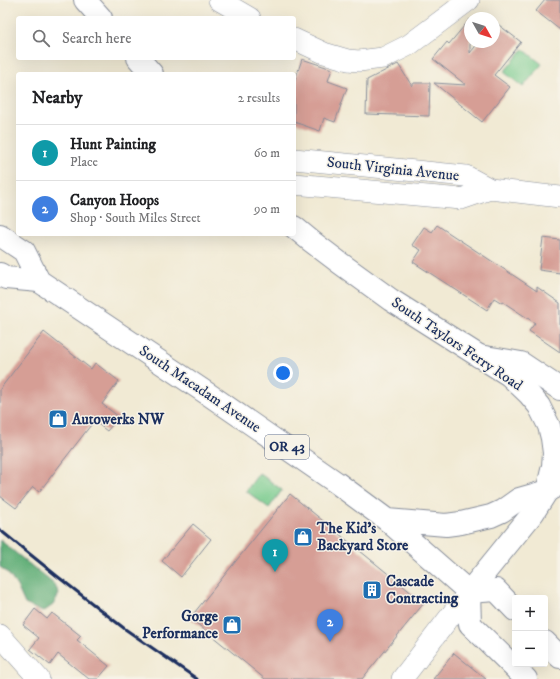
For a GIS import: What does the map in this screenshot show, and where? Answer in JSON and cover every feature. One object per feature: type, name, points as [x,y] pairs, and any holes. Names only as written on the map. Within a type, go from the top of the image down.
[{"type":"main road","points":[[140,60],[150,72]]},
{"type":"main road","name":"South Taylors Ferry Road","points":[[296,229],[391,300],[520,384],[530,394],[549,426],[554,453],[554,488],[468,592]]},
{"type":"main road","name":"South Macadam Avenue","points":[[0,236],[24,251],[39,281]]},
{"type":"main road","name":"South Macadam Avenue","points":[[0,274],[6,278],[39,281],[291,450],[386,520],[468,592]]},
{"type":"main road","points":[[479,356],[521,363],[560,389]]},
{"type":"main road","points":[[386,520],[446,525],[461,523],[491,516],[502,511],[519,499],[554,488]]},
{"type":"main road","points":[[512,607],[496,590],[468,592],[470,624],[526,679]]},
{"type":"main road","points":[[548,645],[560,657]]},
{"type":"street","points":[[219,0],[247,16]]},
{"type":"street","points":[[296,39],[324,53],[348,60],[358,61],[383,58],[409,45],[469,0]]},
{"type":"street","name":"South Virginia Avenue","points":[[296,159],[466,176],[490,189],[560,197]]},
{"type":"street","name":"South Virginia Avenue","points":[[296,184],[461,199],[490,189]]},
{"type":"street","points":[[402,679],[468,592]]},
{"type":"street","points":[[0,636],[39,679]]},
{"type":"green space","points":[[523,49],[542,64],[523,87],[504,72]]},
{"type":"green space","points":[[259,473],[282,490],[269,508],[246,491]]},
{"type":"green space","points":[[0,540],[55,585],[59,594],[53,605],[43,612],[25,604],[17,586],[7,572],[0,567]]},
{"type":"building","points":[[545,0],[560,0],[560,30],[536,11]]},
{"type":"building","points":[[464,26],[464,48],[470,48],[470,53],[474,48],[500,48],[500,26],[521,42],[494,75],[510,87],[482,122],[434,83],[466,85],[433,59],[447,42],[449,44]]},
{"type":"building","points":[[302,59],[332,69],[328,81],[347,88],[335,122],[324,118],[320,131],[296,123],[296,77]]},
{"type":"building","points":[[398,64],[412,86],[414,83],[430,83],[429,116],[366,114],[367,80]]},
{"type":"building","points":[[437,225],[537,291],[537,287],[560,303],[560,352],[529,331],[535,323],[503,302],[502,303],[494,298],[487,310],[413,262],[421,250],[412,245],[424,227],[432,232]]},
{"type":"building","points":[[543,238],[560,240],[560,273],[539,270]]},
{"type":"building","name":"Autowerks NW","points":[[44,332],[91,369],[95,363],[119,381],[102,404],[119,417],[107,431],[94,421],[39,492],[33,487],[16,508],[0,496],[0,389]]},
{"type":"building","points":[[290,494],[424,603],[362,679],[265,679],[190,618]]},
{"type":"building","points":[[193,524],[211,539],[181,577],[162,561]]},
{"type":"building","points":[[35,609],[47,619],[52,613],[81,636],[77,640],[109,666],[98,679],[89,679],[58,654],[50,665],[30,649],[39,638],[23,625]]},
{"type":"building","points":[[454,653],[486,679],[433,679]]},
{"type":"railway","points":[[0,530],[125,629],[197,679]]},
{"type":"place","name":"Autowerks NW","points":[[58,419]]},
{"type":"place","name":"The Kid's Backyard Store","points":[[303,537]]},
{"type":"place","name":"Hunt Painting","points":[[275,572]]},
{"type":"place","name":"Cascade Contracting","points":[[372,590]]},
{"type":"place","name":"Gorge Performance","points":[[232,625]]},
{"type":"place","name":"Canyon Hoops","points":[[330,642]]}]
